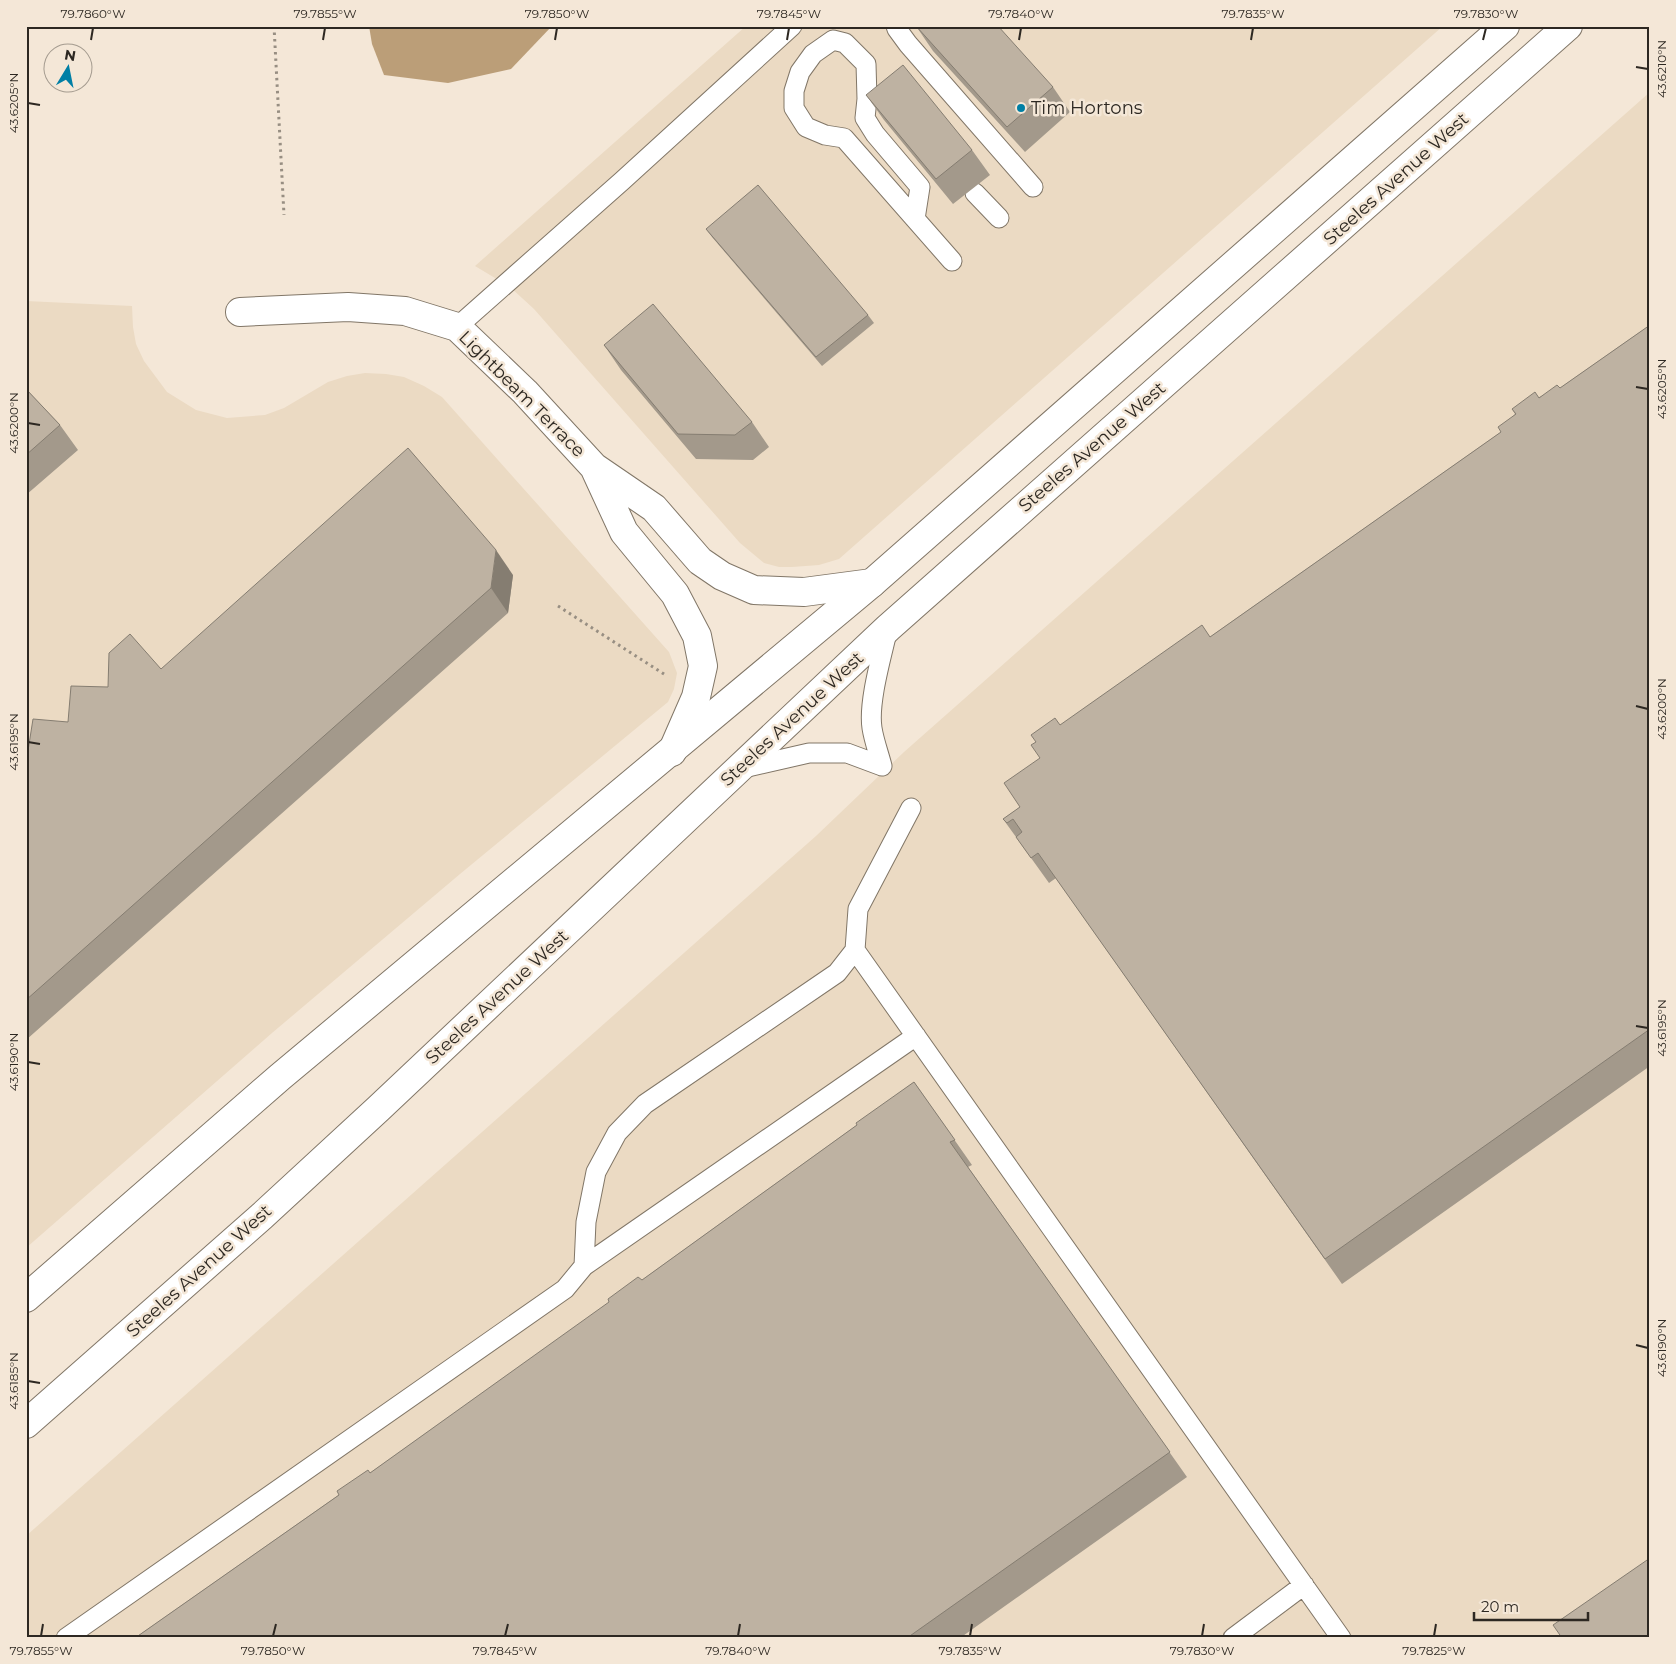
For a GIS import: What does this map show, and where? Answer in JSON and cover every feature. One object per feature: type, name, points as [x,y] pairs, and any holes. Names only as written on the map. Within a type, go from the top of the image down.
[{"type":"main road","points":[[26,1298],[288,1070],[672,752],[872,583],[1505,26]]},
{"type":"main road","name":"Steeles Avenue West","points":[[26,1424],[378,1110],[888,628],[1568,26]]},
{"type":"main road","name":"Lightbeam Terrace","points":[[240,312],[348,307],[405,311],[457,327],[525,392],[594,467],[654,508],[700,560],[722,576],[754,590],[804,592],[872,583]]},
{"type":"main road","name":"Lightbeam Terrace","points":[[594,467],[624,532],[675,594],[697,636],[703,666],[696,697],[672,752]]},
{"type":"lane","points":[[457,327],[792,26]]},
{"type":"lane","points":[[896,26],[908,44],[1033,187]]},
{"type":"lane","points":[[882,84],[866,64],[844,43],[833,40],[813,54],[800,72],[794,91],[794,108],[806,127],[844,138],[952,261]]},
{"type":"lane","points":[[866,64],[867,99],[865,118],[875,134],[920,187],[915,219]]},
{"type":"lane","points":[[975,193],[999,218]]},
{"type":"lane","points":[[738,770],[809,754],[847,753],[882,766],[872,728],[872,718],[873,702],[888,628]]},
{"type":"lane","points":[[584,1266],[586,1222],[596,1172],[616,1133],[645,1104],[837,973],[855,950],[858,909],[911,808]]},
{"type":"lane","points":[[855,950],[1341,1638]]},
{"type":"lane","points":[[66,1638],[565,1289],[584,1266],[916,1036]]},
{"type":"lane","points":[[1232,1638],[1304,1585]]},
{"type":"path","points":[[274,26],[284,215]]},
{"type":"path","points":[[558,606],[674,680]]},
{"type":"shaded area","points":[[369,26],[552,26],[511,69],[448,83],[384,75],[372,44]]},
{"type":"shaded area","points":[[746,26],[1443,26],[839,559],[819,565],[779,567],[764,563],[740,543],[534,309],[510,287],[475,266]]},
{"type":"shaded area","points":[[1650,92],[1650,1638],[26,1638],[26,1536],[816,836],[904,752]]},
{"type":"shaded area","points":[[26,301],[132,306],[136,344],[144,361],[167,392],[196,410],[227,418],[265,415],[284,408],[328,382],[365,373],[404,377],[424,386],[442,397],[669,652],[677,673],[674,689],[668,702],[272,1033],[26,1248]]},
{"type":"building","points":[[916,26],[998,26],[1053,87],[1007,127]]},
{"type":"building","points":[[903,65],[972,150],[936,179],[866,95]]},
{"type":"building","points":[[758,185],[868,315],[816,357],[706,229]]},
{"type":"building","points":[[653,304],[752,422],[735,435],[678,434],[604,345]]},
{"type":"building","points":[[1650,325],[1650,1029],[1325,1259],[1038,853],[1031,858],[1016,837],[1022,832],[1013,819],[1007,823],[1003,819],[1020,807],[1004,783],[1040,758],[1031,745],[1036,742],[1031,735],[1055,718],[1060,725],[1202,625],[1210,637],[1501,432],[1498,427],[1516,414],[1512,409],[1535,392],[1539,398],[1557,385],[1560,388]]},
{"type":"building","points":[[26,389],[60,425],[26,455]]},
{"type":"building","points":[[408,448],[496,550],[491,588],[26,1000],[26,757],[33,719],[68,722],[71,686],[108,687],[109,653],[130,634],[161,669]]},
{"type":"building","points":[[914,1082],[955,1140],[950,1142],[1170,1452],[907,1638],[135,1638],[339,1495],[337,1491],[368,1470],[370,1473],[609,1302],[608,1299],[638,1277],[642,1280]]},
{"type":"building","points":[[1650,1558],[1650,1638],[1562,1638],[1553,1625]]},
{"type":"place","name":"Tim Hortons","points":[[1021,108]]}]
